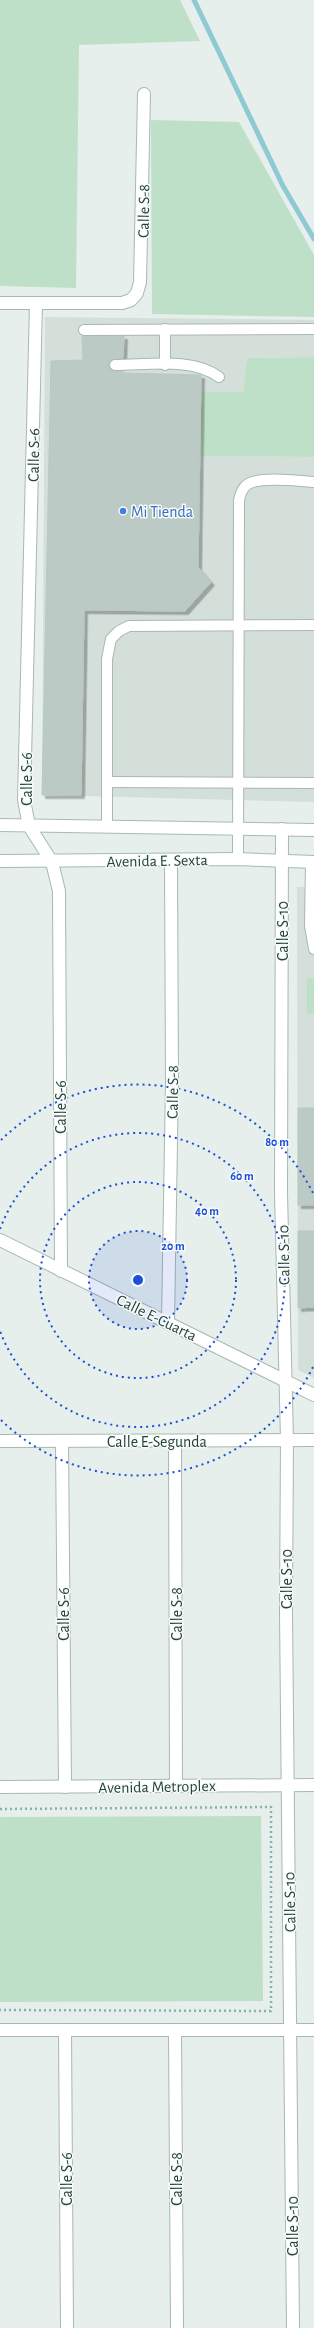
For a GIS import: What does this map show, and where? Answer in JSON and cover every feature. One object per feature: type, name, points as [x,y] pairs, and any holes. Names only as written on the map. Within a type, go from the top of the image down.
[{"type":"street","name":"Calle S-8","points":[[36,303],[107,304],[131,300],[137,294],[140,282],[144,94]]},
{"type":"street","points":[[0,302],[36,303]]},
{"type":"street","name":"Calle S-6","points":[[36,303],[24,800],[29,826],[52,862],[60,891],[60,1271]]},
{"type":"street","name":"Avenida E. Sexta","points":[[0,826],[314,830]]},
{"type":"street","name":"Calle S-10","points":[[282,829],[281,1193],[287,1440],[288,1785],[293,2328]]},
{"type":"street","name":"Avenida E. Sexta","points":[[0,862],[238,859],[312,862]]},
{"type":"street","name":"Calle S-8","points":[[168,1322],[172,1082],[171,861]]},
{"type":"street","name":"Calle E-Cuarta","points":[[0,1240],[60,1271],[168,1322],[314,1395]]},
{"type":"street","name":"Calle E-Segunda","points":[[0,1441],[175,1442],[314,1440]]},
{"type":"street","name":"Calle S-6","points":[[62,1441],[65,1787]]},
{"type":"street","name":"Calle S-8","points":[[175,1442],[176,1786]]},
{"type":"street","name":"Avenida Metroplex","points":[[0,1787],[314,1785]]},
{"type":"street","points":[[0,2030],[314,2030]]},
{"type":"street","name":"Calle S-6","points":[[65,2030],[67,2328]]},
{"type":"street","name":"Calle S-8","points":[[175,2030],[177,2328]]},
{"type":"lane","points":[[165,329],[165,365]]},
{"type":"lane","points":[[84,330],[314,329]]},
{"type":"lane","points":[[115,365],[203,367],[219,377]]},
{"type":"lane","points":[[238,859],[239,500],[242,490],[249,483],[261,480],[314,482]]},
{"type":"lane","points":[[107,827],[107,659],[112,639],[119,631],[129,626],[314,625]]},
{"type":"lane","points":[[107,782],[314,783]]},
{"type":"lane","points":[[312,862],[310,926],[314,949]]},
{"type":"path","points":[[0,1809],[271,1807],[271,2011],[0,2010]]},
{"type":"shaded area","points":[[45,317],[314,320],[314,357],[247,358],[243,392],[200,456],[314,457],[314,802],[42,795]]},
{"type":"shaded area","points":[[297,887],[314,887],[314,1378],[298,1370]]},
{"type":"green space","points":[[0,0],[180,0],[200,41],[79,45],[76,288],[0,286]]},
{"type":"green space","points":[[151,120],[239,122],[314,255],[314,317],[152,314]]},
{"type":"green space","points":[[314,357],[314,457],[200,456],[201,392],[243,392],[247,358]]},
{"type":"green space","points":[[307,978],[314,978],[314,1014],[307,1014]]},
{"type":"green space","points":[[261,1816],[263,2001],[0,2002],[0,1817]]},
{"type":"building","name":"Mi Tienda","points":[[82,336],[124,336],[123,358],[114,359],[110,362],[109,368],[112,371],[123,371],[123,373],[201,375],[198,567],[211,582],[185,611],[84,610],[81,795],[42,795],[51,361],[83,360]]},
{"type":"building","points":[[298,1108],[314,1108],[314,1205],[298,1205]]},
{"type":"building","points":[[298,1231],[314,1231],[314,1307],[298,1308]]},
{"type":"waterway","points":[[194,0],[283,186],[314,239]]},
{"type":"place","name":"Mi Tienda","points":[[123,511]]}]
